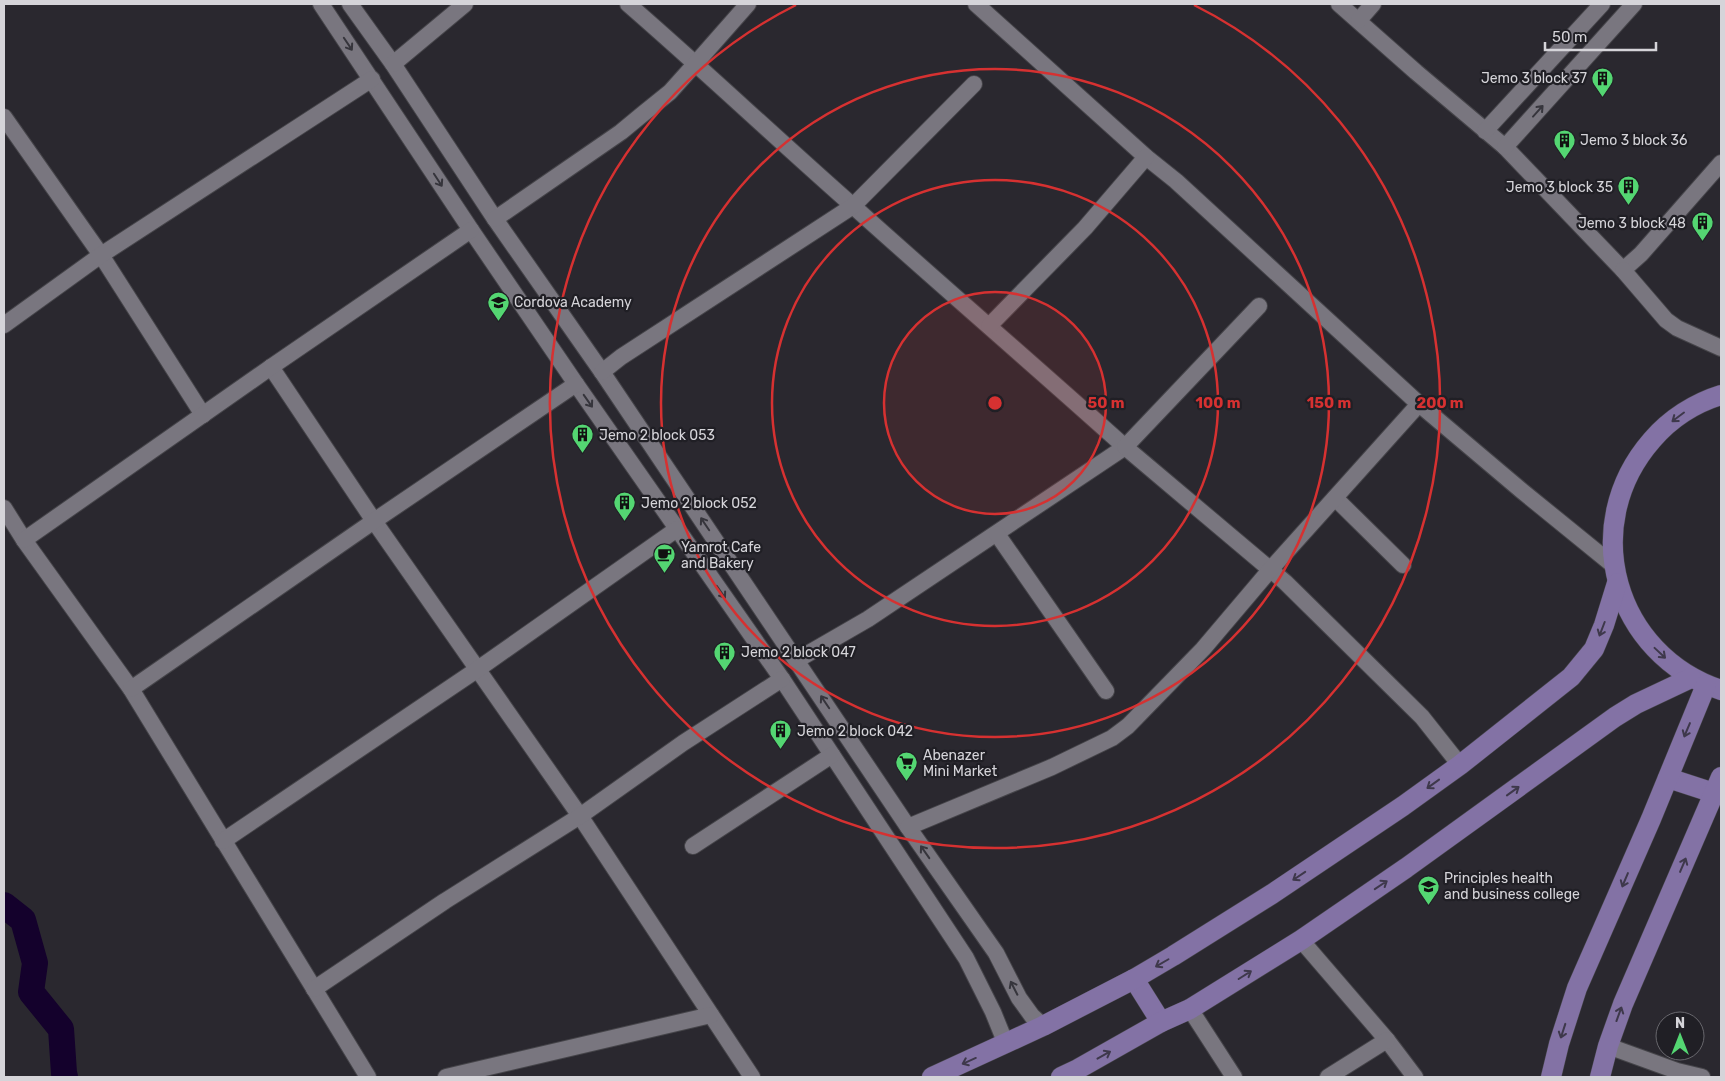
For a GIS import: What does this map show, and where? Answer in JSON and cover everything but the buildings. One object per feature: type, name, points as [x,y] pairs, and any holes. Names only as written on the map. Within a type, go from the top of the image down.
[{"type":"main road","points":[[1706,685],[1658,653],[1633,621],[1615,574],[1612,536],[1616,507],[1626,479],[1641,453],[1660,431],[1683,413],[1710,399],[1721,396]]},
{"type":"main road","points":[[932,1077],[1043,1026],[1134,979],[1173,956],[1272,894],[1460,765],[1571,677],[1594,648],[1604,625],[1615,574]]},
{"type":"main road","points":[[1551,1077],[1559,1044],[1577,988],[1706,685]]},
{"type":"main road","points":[[1074,1074],[1161,1022],[1190,1009],[1301,940],[1406,868],[1636,704],[1706,685]]},
{"type":"main road","points":[[1600,1077],[1622,1004],[1718,785],[1668,778]]},
{"type":"main road","points":[[1134,979],[1161,1022]]},
{"type":"street","points":[[321,4],[547,342],[782,679],[966,958],[1000,1026],[1006,1044]]},
{"type":"street","points":[[350,4],[393,64],[495,219],[602,372],[908,827],[996,953],[1019,998],[1032,1016],[1043,1026]]},
{"type":"street","points":[[393,64],[465,4]]},
{"type":"street","points":[[628,4],[1124,448],[1285,582],[1422,718],[1460,765]]},
{"type":"street","points":[[495,219],[621,132],[670,92],[748,4]]},
{"type":"street","points":[[976,4],[1146,157],[1176,181],[1420,404],[1615,574]]},
{"type":"street","points":[[1339,4],[1505,147],[1623,270],[1666,320],[1677,328],[1721,348]]},
{"type":"street","points":[[1359,20],[1373,4]]},
{"type":"street","points":[[1485,131],[1602,4]]},
{"type":"street","points":[[1505,147],[1634,4]]},
{"type":"street","points":[[4,325],[101,255],[372,80]]},
{"type":"street","points":[[602,372],[621,357],[853,206],[974,84]]},
{"type":"street","points":[[4,117],[101,255],[203,416]]},
{"type":"street","points":[[989,326],[1085,228],[1146,157]]},
{"type":"street","points":[[1623,270],[1641,254],[1721,163]]},
{"type":"street","points":[[24,540],[471,230]]},
{"type":"street","points":[[797,660],[868,619],[1124,448],[1259,306]]},
{"type":"street","points":[[547,342],[570,326]]},
{"type":"street","points":[[271,367],[374,521],[580,816],[752,1077]]},
{"type":"street","points":[[130,689],[576,384]]},
{"type":"street","points":[[908,827],[1052,767],[1112,738],[1128,726],[1203,649],[1270,570],[1420,404]]},
{"type":"street","points":[[1335,498],[1402,565]]},
{"type":"street","points":[[4,508],[24,540],[130,689],[368,1077]]},
{"type":"street","points":[[223,841],[478,669],[677,529]]},
{"type":"street","points":[[997,534],[1106,691]]},
{"type":"street","points":[[314,989],[445,900],[580,816],[683,743],[782,679]]},
{"type":"street","points":[[693,846],[832,755]]},
{"type":"street","points":[[848,779],[867,765]]},
{"type":"street","points":[[1301,940],[1387,1040],[1415,1077]]},
{"type":"street","points":[[1190,1009],[1234,1077]]},
{"type":"street","points":[[446,1077],[711,1015]]},
{"type":"street","points":[[1328,1077],[1387,1040]]},
{"type":"street","points":[[1608,1046],[1677,1071],[1702,1077]]},
{"type":"waterway","points":[[4,905],[23,920],[35,963],[31,992],[61,1029],[65,1077]]},
{"type":"place","name":"Jemo 3 block 37","points":[[1603,97]]},
{"type":"place","name":"Jemo 3 block 36","points":[[1564,159]]},
{"type":"place","name":"Jemo 3 block 35","points":[[1629,206]]},
{"type":"place","name":"Jemo 3 block 48","points":[[1702,242]]},
{"type":"place","name":"Cordova Academy","points":[[498,321]]},
{"type":"place","name":"Jemo 2 block 053","points":[[583,454]]},
{"type":"place","name":"Jemo 2 block 052","points":[[625,522]]},
{"type":"place","name":"Yamrot Cafe and Bakery","points":[[665,574]]},
{"type":"place","name":"Jemo 2 block 047","points":[[725,671]]},
{"type":"place","name":"Jemo 2 block 042","points":[[781,750]]},
{"type":"place","name":"Abenazer Mini Market","points":[[907,782]]},
{"type":"place","name":"Principles health and business college","points":[[1428,905]]}]
